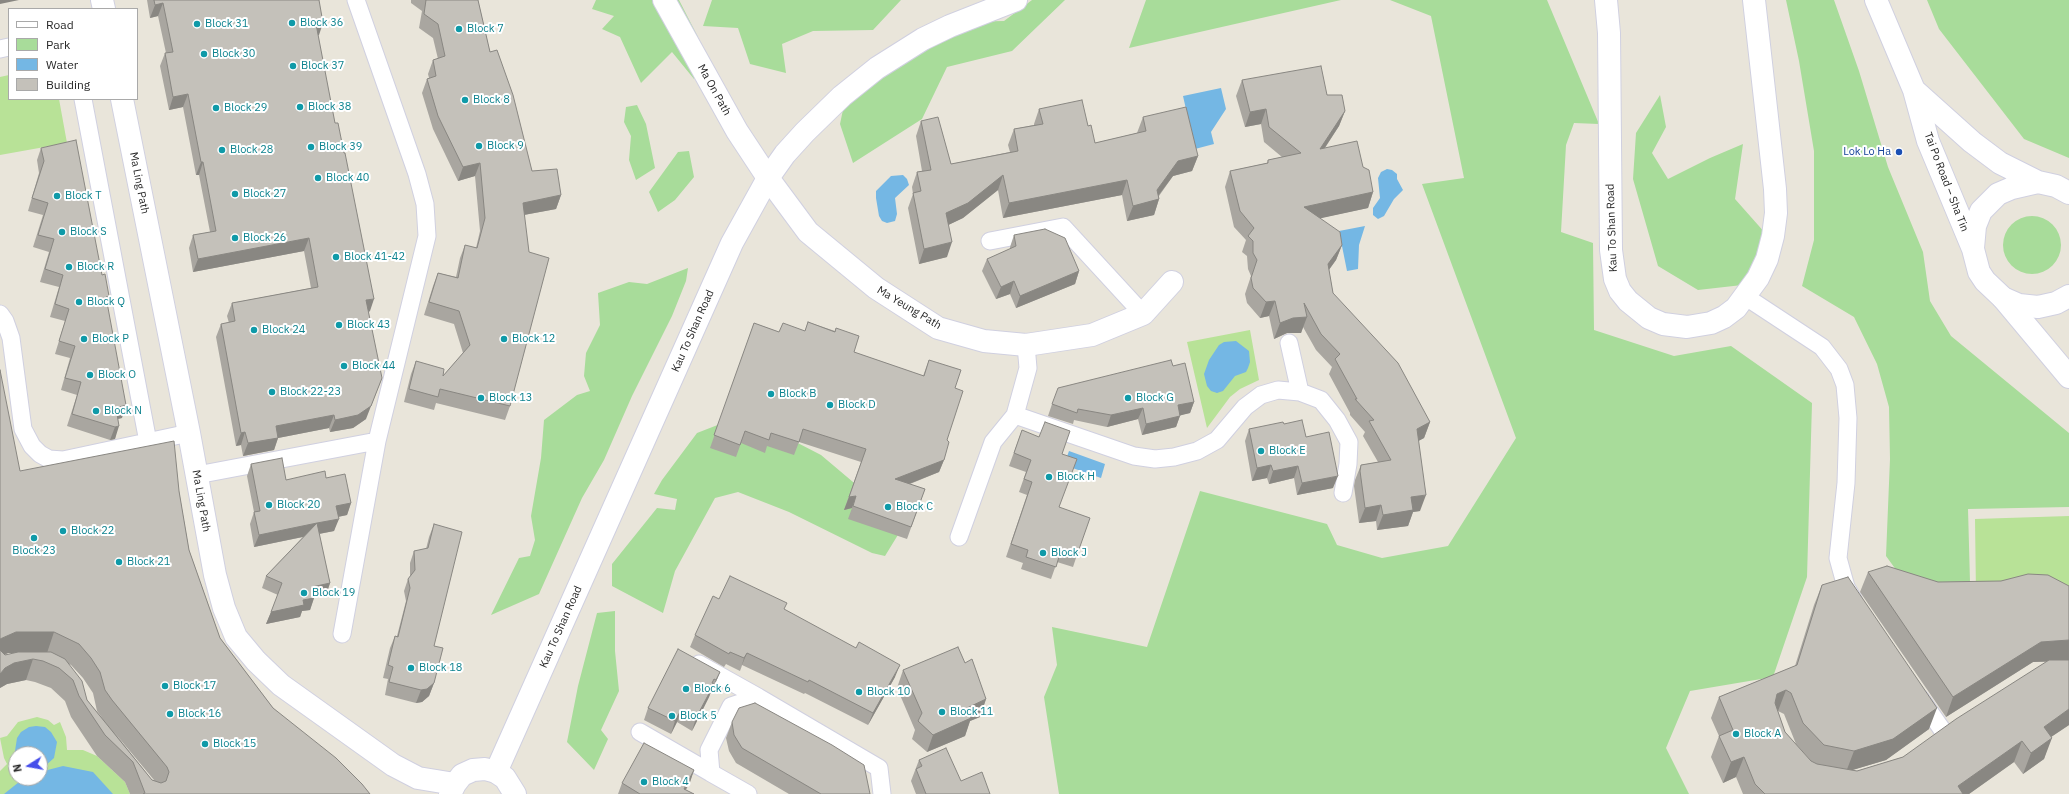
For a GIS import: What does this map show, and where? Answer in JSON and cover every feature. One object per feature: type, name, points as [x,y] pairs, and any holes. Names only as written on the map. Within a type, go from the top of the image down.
[{"type":"street","name":"Ma On Path","points":[[664,0],[737,131],[768,178]]},
{"type":"street","name":"Kau To Shan Road","points":[[496,772],[732,243],[768,178],[785,154],[805,132],[842,96],[877,68],[930,36],[1016,0]]},
{"type":"street","name":"Kau To Shan Road","points":[[1606,0],[1609,33],[1611,250],[1615,279],[1620,291],[1628,301],[1643,314],[1663,324],[1687,327],[1711,323],[1724,317],[1736,308],[1746,297],[1758,278],[1767,259],[1773,236],[1776,213],[1774,181],[1754,0]]},
{"type":"street","name":"Tai Po Road – Sha Tin","points":[[1876,0],[1914,90],[1928,141],[1973,249],[1979,272],[1993,291],[2003,298],[2019,305],[2038,307],[2056,303],[2069,296]]},
{"type":"street","name":"Tai Po Road – Sha Tin","points":[[1914,90],[1972,142],[1995,159],[2038,182],[2056,186],[2069,193]]},
{"type":"street","name":"Ma Ling Path","points":[[122,100],[189,433],[205,526],[224,608],[236,637],[256,661],[281,685],[393,765],[418,778],[452,789]]},
{"type":"street","name":"Ma Yeung Path","points":[[768,178],[808,232],[876,288],[938,328],[984,341],[1026,345],[1092,335],[1143,314],[1172,282]]},
{"type":"street","name":"Tai Po Road – Sha Tin","points":[[1973,249],[1975,226],[1981,211],[1990,201],[1998,194],[2012,188],[2038,182]]},
{"type":"street","points":[[2003,298],[2069,377]]},
{"type":"street","points":[[452,789],[462,775],[473,770],[485,769],[496,772],[505,778],[515,794]]},
{"type":"lane","points":[[342,634],[377,441],[427,236],[425,204],[417,174],[356,0]]},
{"type":"lane","points":[[83,100],[148,442]]},
{"type":"lane","points":[[990,241],[1063,227],[1143,314]]},
{"type":"lane","points":[[1746,297],[1822,347],[1839,369],[1848,401],[1848,418],[1846,483],[1838,558],[1846,587],[1863,614]]},
{"type":"lane","points":[[0,314],[5,321],[11,338],[23,429],[32,446],[40,454],[49,459],[63,460],[189,433]]},
{"type":"lane","points":[[1289,343],[1300,392]]},
{"type":"lane","points":[[959,537],[993,442],[1015,415],[1028,368],[1026,345]]},
{"type":"lane","points":[[1015,415],[1134,456],[1155,459],[1174,458],[1197,451],[1217,440],[1245,407],[1261,395],[1278,390],[1300,392],[1321,400],[1337,420],[1349,442],[1348,464],[1343,493]]},
{"type":"lane","points":[[197,475],[377,441]]},
{"type":"lane","points":[[685,656],[879,768],[882,794]]},
{"type":"lane","points":[[1912,686],[1943,731]]},
{"type":"lane","points":[[711,773],[709,750],[731,706],[758,697]]},
{"type":"lane","points":[[640,732],[748,794]]},
{"type":"green space","points":[[596,0],[679,0],[698,37],[694,79],[672,52],[641,83],[620,37],[602,29],[614,16],[592,9]]},
{"type":"green space","points":[[712,0],[901,0],[873,30],[813,31],[782,44],[786,73],[750,64],[738,28],[703,26]]},
{"type":"green space","points":[[1032,0],[1065,0],[1012,51],[947,67],[922,119],[853,163],[840,124],[844,105],[869,79],[963,22],[1004,21]]},
{"type":"green space","points":[[1146,0],[1341,0],[1129,48]]},
{"type":"green space","points":[[1390,0],[1547,0],[1599,124],[1574,123],[1566,145],[1561,232],[1593,243],[1594,330],[1674,356],[1731,346],[1812,403],[1807,577],[1773,677],[1690,691],[1666,748],[1689,794],[1059,794],[1044,697],[1057,665],[1052,627],[1147,647],[1200,491],[1327,524],[1337,545],[1382,558],[1448,546],[1516,438],[1422,184],[1464,178],[1431,16]]},
{"type":"green space","points":[[1786,0],[1834,0],[1859,71],[1888,167],[1923,252],[1930,301],[1951,336],[2069,433],[2069,507],[1968,509],[1970,582],[1918,600],[1886,556],[1890,459],[1889,407],[1877,364],[1854,317],[1802,286],[1814,240],[1814,151],[1799,61]]},
{"type":"green space","points":[[1927,0],[2069,0],[2069,158],[2024,139],[1939,29]]},
{"type":"green space","points":[[8,75],[8,100],[59,100],[67,143],[0,155],[0,77]]},
{"type":"green space","points":[[1660,95],[1666,127],[1652,153],[1668,179],[1710,158],[1743,144],[1735,199],[1766,234],[1751,284],[1698,290],[1658,266],[1633,179],[1636,133]]},
{"type":"green space","points":[[637,105],[646,124],[655,168],[636,180],[629,160],[631,136],[624,122],[626,107]]},
{"type":"green space","points":[[689,151],[694,177],[675,200],[658,212],[649,192],[678,152]]},
{"type":"green space","points":[[2026,216],[2038,216],[2053,224],[2061,239],[2061,251],[2053,266],[2038,274],[2026,274],[2011,266],[2003,251],[2003,239],[2011,224]]},
{"type":"green space","points":[[688,268],[686,281],[672,316],[632,396],[604,460],[582,498],[539,594],[491,615],[519,558],[530,556],[535,540],[531,516],[541,458],[544,420],[577,395],[590,391],[584,376],[586,353],[600,325],[598,293],[629,282],[647,284]]},
{"type":"green space","points":[[1250,330],[1259,380],[1240,389],[1230,397],[1207,428],[1187,342]]},
{"type":"green space","points":[[733,419],[790,439],[821,455],[904,525],[885,556],[872,553],[789,512],[738,492],[715,498],[675,571],[663,613],[612,586],[612,564],[657,508],[675,510],[677,499],[654,494],[662,480],[697,433]]},
{"type":"green space","points":[[2069,516],[2069,592],[1976,594],[1975,519]]},
{"type":"green space","points":[[615,611],[615,651],[619,691],[601,730],[608,739],[594,770],[567,742],[578,686],[597,613]]},
{"type":"green space","points":[[37,717],[48,720],[54,725],[60,722],[66,737],[67,750],[83,750],[97,756],[125,782],[130,794],[0,794],[0,771],[7,764],[4,758],[0,738],[7,736],[18,722]]},
{"type":"water","points":[[1221,88],[1226,109],[1211,132],[1214,144],[1195,149],[1183,96]]},
{"type":"water","points":[[1387,169],[1392,170],[1397,174],[1397,179],[1403,190],[1394,199],[1384,216],[1378,219],[1373,215],[1373,208],[1380,198],[1378,178],[1381,172]]},
{"type":"water","points":[[903,175],[907,179],[909,185],[895,198],[897,214],[895,221],[887,223],[882,221],[879,216],[876,191],[891,176]]},
{"type":"water","points":[[1365,226],[1359,245],[1358,269],[1347,271],[1339,231]]},
{"type":"water","points":[[1236,341],[1249,351],[1250,362],[1246,372],[1235,376],[1223,391],[1217,393],[1211,391],[1207,386],[1204,374],[1209,360],[1219,345],[1224,342]]},
{"type":"water","points":[[1069,451],[1105,464],[1101,478],[1064,465]]},
{"type":"water","points":[[29,727],[45,727],[51,732],[57,742],[54,758],[48,763],[48,746],[16,746],[17,738],[21,732]]},
{"type":"water","points":[[63,766],[93,772],[113,794],[4,794],[14,786],[48,786],[48,770]]},
{"type":"building","points":[[154,0],[319,0],[323,23],[316,24],[335,123],[338,123],[345,153],[374,299],[366,300],[382,378],[371,406],[358,415],[335,420],[334,415],[276,426],[278,438],[248,443],[245,432],[241,433],[221,324],[235,321],[232,303],[318,287],[309,238],[198,259],[193,235],[216,231],[188,94],[173,97],[165,53],[173,52],[163,3],[155,5]]},
{"type":"building","points":[[426,0],[478,0],[490,52],[497,50],[513,95],[532,171],[557,169],[561,195],[523,203],[529,252],[549,258],[510,406],[440,389],[438,397],[409,389],[416,361],[444,369],[443,376],[470,345],[459,311],[429,302],[438,273],[458,278],[465,245],[477,248],[485,218],[480,163],[463,167],[438,116],[427,79],[436,76],[433,60],[445,56],[438,24],[424,14]]},
{"type":"building","points":[[1321,66],[1327,95],[1342,95],[1345,111],[1320,149],[1357,141],[1363,167],[1369,170],[1373,192],[1304,207],[1340,232],[1342,245],[1328,264],[1333,293],[1398,363],[1430,422],[1417,429],[1426,495],[1411,497],[1413,510],[1383,515],[1381,505],[1365,508],[1360,471],[1361,465],[1391,460],[1369,421],[1374,420],[1355,399],[1357,399],[1335,359],[1340,354],[1321,334],[1304,303],[1307,317],[1293,318],[1280,323],[1275,301],[1266,302],[1253,288],[1251,278],[1257,260],[1253,253],[1253,241],[1248,236],[1254,228],[1240,211],[1230,171],[1268,163],[1268,160],[1301,153],[1269,127],[1266,109],[1250,112],[1242,80]]},
{"type":"building","points":[[1082,100],[1088,126],[1091,125],[1095,143],[1146,131],[1143,117],[1186,107],[1198,156],[1178,161],[1157,190],[1159,199],[1133,206],[1127,180],[1009,203],[1003,175],[968,203],[946,213],[952,242],[924,249],[913,193],[921,191],[917,172],[931,170],[921,121],[938,117],[951,164],[1018,151],[1014,129],[1043,124],[1039,109]]},
{"type":"building","points":[[76,140],[102,275],[105,274],[109,296],[106,297],[126,405],[116,408],[119,426],[115,427],[72,414],[81,382],[65,378],[75,346],[59,341],[69,309],[55,304],[63,275],[45,269],[54,239],[38,235],[48,203],[32,198],[44,161],[41,148]]},
{"type":"building","points":[[1045,229],[1065,238],[1079,271],[1020,296],[1014,281],[1001,287],[987,259],[1016,246],[1014,235]]},
{"type":"building","points":[[808,322],[835,332],[836,328],[859,336],[854,352],[924,376],[929,360],[961,370],[955,388],[963,391],[947,440],[949,442],[944,460],[895,479],[925,489],[911,527],[853,506],[856,496],[849,497],[866,449],[803,429],[799,442],[771,433],[769,440],[745,431],[740,445],[714,435],[754,323],[779,332],[783,323],[805,331]]},
{"type":"building","points":[[1171,360],[1173,366],[1185,363],[1194,402],[1178,405],[1180,416],[1146,424],[1143,408],[1111,415],[1078,409],[1077,413],[1052,404],[1058,388]]},
{"type":"building","points":[[0,370],[20,471],[174,441],[179,491],[189,550],[220,638],[273,708],[336,758],[370,794],[143,794],[145,793],[133,762],[105,735],[79,696],[73,680],[59,668],[43,661],[33,659],[14,663],[5,668],[0,674],[0,650],[5,655],[18,652],[51,652],[65,659],[82,681],[87,700],[152,780],[161,783],[166,781],[169,772],[167,767],[112,700],[105,690],[100,672],[79,644],[54,632],[16,632],[0,639]]},
{"type":"building","points":[[1302,420],[1306,437],[1329,432],[1338,476],[1302,483],[1298,466],[1273,471],[1271,465],[1257,468],[1249,429],[1283,422],[1284,424]]},
{"type":"building","points":[[1045,422],[1070,431],[1062,454],[1077,459],[1059,507],[1090,518],[1077,555],[1061,550],[1056,567],[1026,557],[1028,550],[1011,544],[1032,482],[1024,479],[1031,460],[1014,453],[1022,430],[1039,437]]},
{"type":"building","points":[[282,458],[286,480],[325,471],[326,478],[345,474],[351,503],[336,506],[339,519],[259,535],[254,512],[260,511],[251,464]]},
{"type":"building","points":[[317,523],[330,583],[312,587],[314,598],[303,600],[304,605],[271,612],[282,583],[266,576]]},
{"type":"building","points":[[434,524],[462,532],[434,646],[443,648],[434,683],[427,689],[421,690],[389,682],[393,667],[388,665],[395,636],[398,637],[410,588],[408,579],[415,570],[414,551],[428,548]]},
{"type":"building","points":[[1887,566],[1938,582],[2001,581],[2028,574],[2048,575],[2069,586],[2069,640],[2041,642],[1953,697],[1868,572]]},
{"type":"building","points":[[730,576],[787,603],[784,609],[856,648],[859,642],[900,665],[873,713],[809,680],[808,682],[747,653],[744,658],[730,652],[729,654],[695,635],[713,596],[719,599]]},
{"type":"building","points":[[1848,577],[1937,708],[1893,739],[1854,751],[1824,745],[1803,723],[1791,693],[1786,690],[1777,694],[1775,703],[1785,732],[1811,761],[1817,764],[1857,771],[1903,757],[1956,719],[2049,660],[2069,660],[2069,709],[2044,727],[2052,738],[2031,753],[2022,741],[1958,786],[1963,794],[1765,794],[1755,784],[1744,757],[1731,762],[1719,736],[1733,730],[1719,697],[1797,665],[1822,585]]},
{"type":"building","name":"Block 11","points":[[958,647],[965,663],[972,659],[986,699],[967,708],[971,718],[933,735],[918,721],[922,713],[903,670]]},
{"type":"building","points":[[678,649],[720,672],[716,680],[714,679],[712,683],[714,684],[696,718],[681,710],[675,721],[648,708]]},
{"type":"building","points":[[755,703],[832,745],[864,765],[870,794],[821,794],[742,748],[734,735],[732,722],[739,708]]},
{"type":"building","points":[[644,743],[694,770],[684,789],[694,794],[640,794],[622,783]]},
{"type":"building","points":[[946,748],[961,781],[982,772],[990,794],[926,794],[916,769],[922,766],[919,760]]},
{"type":"place","name":"Block 36","points":[[292,23]]},
{"type":"place","name":"Block 31","points":[[197,24]]},
{"type":"place","name":"Block 7","points":[[459,29]]},
{"type":"place","name":"Block 30","points":[[204,54]]},
{"type":"place","name":"Block 37","points":[[293,66]]},
{"type":"place","name":"Block 8","points":[[465,100]]},
{"type":"place","name":"Block 38","points":[[300,107]]},
{"type":"place","name":"Block 29","points":[[216,108]]},
{"type":"place","name":"Block 9","points":[[479,146]]},
{"type":"place","name":"Block 39","points":[[311,147]]},
{"type":"place","name":"Block 28","points":[[222,150]]},
{"type":"place","name":"Lok Lo Ha","points":[[1899,152]]},
{"type":"place","name":"Block 40","points":[[318,178]]},
{"type":"place","name":"Block 27","points":[[235,194]]},
{"type":"place","name":"Block T","points":[[57,196]]},
{"type":"place","name":"Block S","points":[[62,232]]},
{"type":"place","name":"Block 26","points":[[235,238]]},
{"type":"place","name":"Block 41-42","points":[[336,257]]},
{"type":"place","name":"Block R","points":[[69,267]]},
{"type":"place","name":"Block Q","points":[[79,302]]},
{"type":"place","name":"Block 43","points":[[339,325]]},
{"type":"place","name":"Block 24","points":[[254,330]]},
{"type":"place","name":"Block P","points":[[84,339]]},
{"type":"place","name":"Block 12","points":[[504,339]]},
{"type":"place","name":"Block 44","points":[[344,366]]},
{"type":"place","name":"Block O","points":[[90,375]]},
{"type":"place","name":"Block 22-23","points":[[272,392]]},
{"type":"place","name":"Block B","points":[[771,394]]},
{"type":"place","name":"Block 13","points":[[481,398]]},
{"type":"place","name":"Block G","points":[[1128,398]]},
{"type":"place","name":"Block D","points":[[830,405]]},
{"type":"place","name":"Block N","points":[[96,411]]},
{"type":"place","name":"Block E","points":[[1261,451]]},
{"type":"place","name":"Block H","points":[[1049,477]]},
{"type":"place","name":"Block 20","points":[[269,505]]},
{"type":"place","name":"Block C","points":[[888,507]]},
{"type":"place","name":"Block 22","points":[[63,531]]},
{"type":"place","name":"Block 23","points":[[34,538]]},
{"type":"place","name":"Block J","points":[[1043,553]]},
{"type":"place","name":"Block 21","points":[[119,562]]},
{"type":"place","name":"Block 19","points":[[304,593]]},
{"type":"place","name":"Block 18","points":[[411,668]]},
{"type":"place","name":"Block 17","points":[[165,686]]},
{"type":"place","name":"Block 6","points":[[686,689]]},
{"type":"place","name":"Block 10","points":[[859,692]]},
{"type":"place","name":"Block 11","points":[[942,712]]},
{"type":"place","name":"Block 16","points":[[170,714]]},
{"type":"place","name":"Block 5","points":[[672,716]]},
{"type":"place","name":"Block A","points":[[1736,734]]},
{"type":"place","name":"Block 15","points":[[205,744]]},
{"type":"place","name":"Block 4","points":[[644,782]]}]
